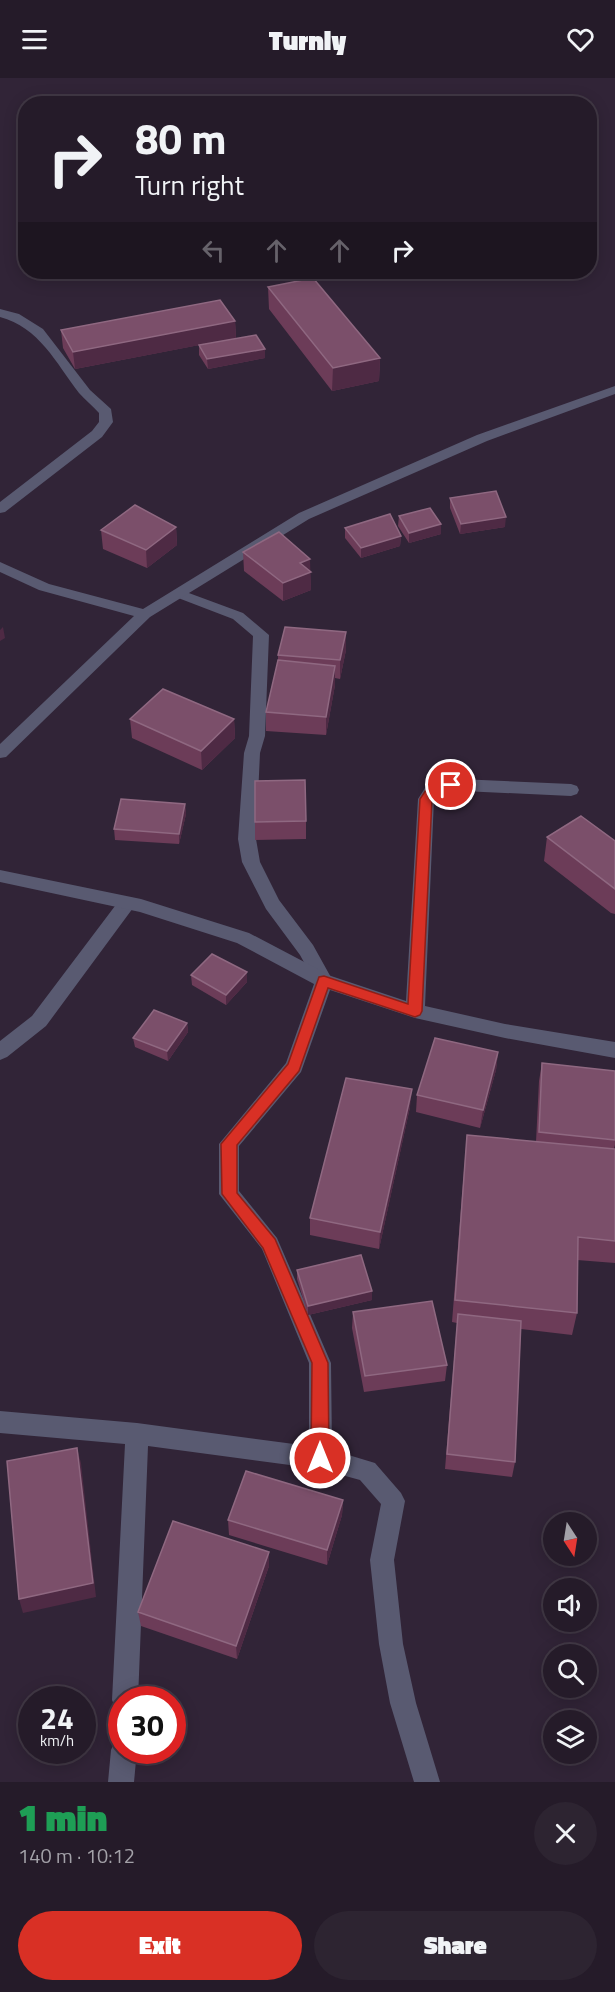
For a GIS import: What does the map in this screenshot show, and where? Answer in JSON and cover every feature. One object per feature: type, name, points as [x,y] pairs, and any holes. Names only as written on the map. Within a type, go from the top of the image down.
[{"type":"street","points":[[0,314],[23,320],[41,332],[85,392],[106,412],[106,422],[97,434],[0,509]]},
{"type":"street","points":[[0,753],[145,614],[304,516],[482,438],[615,390]]},
{"type":"street","points":[[0,566],[44,587],[145,614]]},
{"type":"street","points":[[178,593],[238,616],[261,634],[257,736],[252,753],[247,839],[251,862],[272,904],[307,950],[324,981],[294,1067],[229,1144],[229,1194],[270,1244],[320,1363],[320,1458]]},
{"type":"street","points":[[415,1011],[426,799],[436,784],[571,790]]},
{"type":"street","points":[[0,876],[127,903],[243,938],[324,981],[415,1011],[505,1031],[615,1050]]},
{"type":"street","points":[[0,1052],[39,1021],[127,903]]},
{"type":"street","points":[[0,1422],[137,1434],[320,1458],[367,1471],[393,1501],[382,1560],[391,1644],[403,1703],[426,1782]]},
{"type":"street","points":[[126,1686],[137,1434]]},
{"type":"street","points":[[121,1782],[123,1764]]},
{"type":"building","points":[[314,279],[380,358],[333,368],[268,287]]},
{"type":"building","points":[[220,300],[235,321],[73,352],[61,330]]},
{"type":"building","points":[[256,335],[265,349],[207,359],[199,345]]},
{"type":"building","points":[[496,491],[506,517],[461,524],[450,498]]},
{"type":"building","points":[[135,505],[176,527],[146,550],[101,530]]},
{"type":"building","points":[[430,508],[441,524],[409,533],[399,516]]},
{"type":"building","points":[[390,514],[401,536],[361,548],[345,528]]},
{"type":"building","points":[[279,532],[310,559],[300,563],[311,572],[283,583],[243,552]]},
{"type":"building","points":[[285,627],[346,632],[340,660],[278,655]]},
{"type":"building","points":[[278,660],[335,666],[326,717],[266,712]]},
{"type":"building","points":[[163,689],[234,719],[201,751],[130,719]]},
{"type":"building","points":[[305,780],[306,821],[255,822],[255,781]]},
{"type":"building","points":[[121,799],[185,804],[179,834],[114,829]]},
{"type":"building","points":[[581,816],[615,841],[615,889],[547,837]]},
{"type":"building","points":[[212,954],[247,972],[226,995],[191,975]]},
{"type":"building","points":[[154,1010],[187,1023],[167,1051],[133,1038]]},
{"type":"building","points":[[435,1038],[498,1052],[483,1110],[417,1095]]},
{"type":"building","points":[[542,1063],[615,1071],[615,1140],[539,1132]]},
{"type":"building","points":[[346,1078],[412,1089],[380,1232],[310,1218]]},
{"type":"building","points":[[467,1135],[615,1149],[615,1241],[578,1237],[577,1313],[455,1300]]},
{"type":"building","points":[[361,1255],[372,1291],[308,1306],[297,1270]]},
{"type":"building","points":[[432,1301],[447,1365],[365,1376],[353,1312]]},
{"type":"building","points":[[458,1314],[521,1321],[515,1462],[447,1454]]},
{"type":"building","points":[[77,1448],[93,1583],[19,1599],[7,1461]]},
{"type":"building","points":[[246,1471],[343,1500],[327,1550],[228,1520]]},
{"type":"building","points":[[173,1521],[269,1552],[236,1646],[138,1612]]},
{"type":"route","points":[[320,1458],[320,1363],[287,1290],[270,1244],[229,1194],[229,1144],[294,1067],[324,981],[415,1011],[426,799],[436,784],[451,785]]}]
